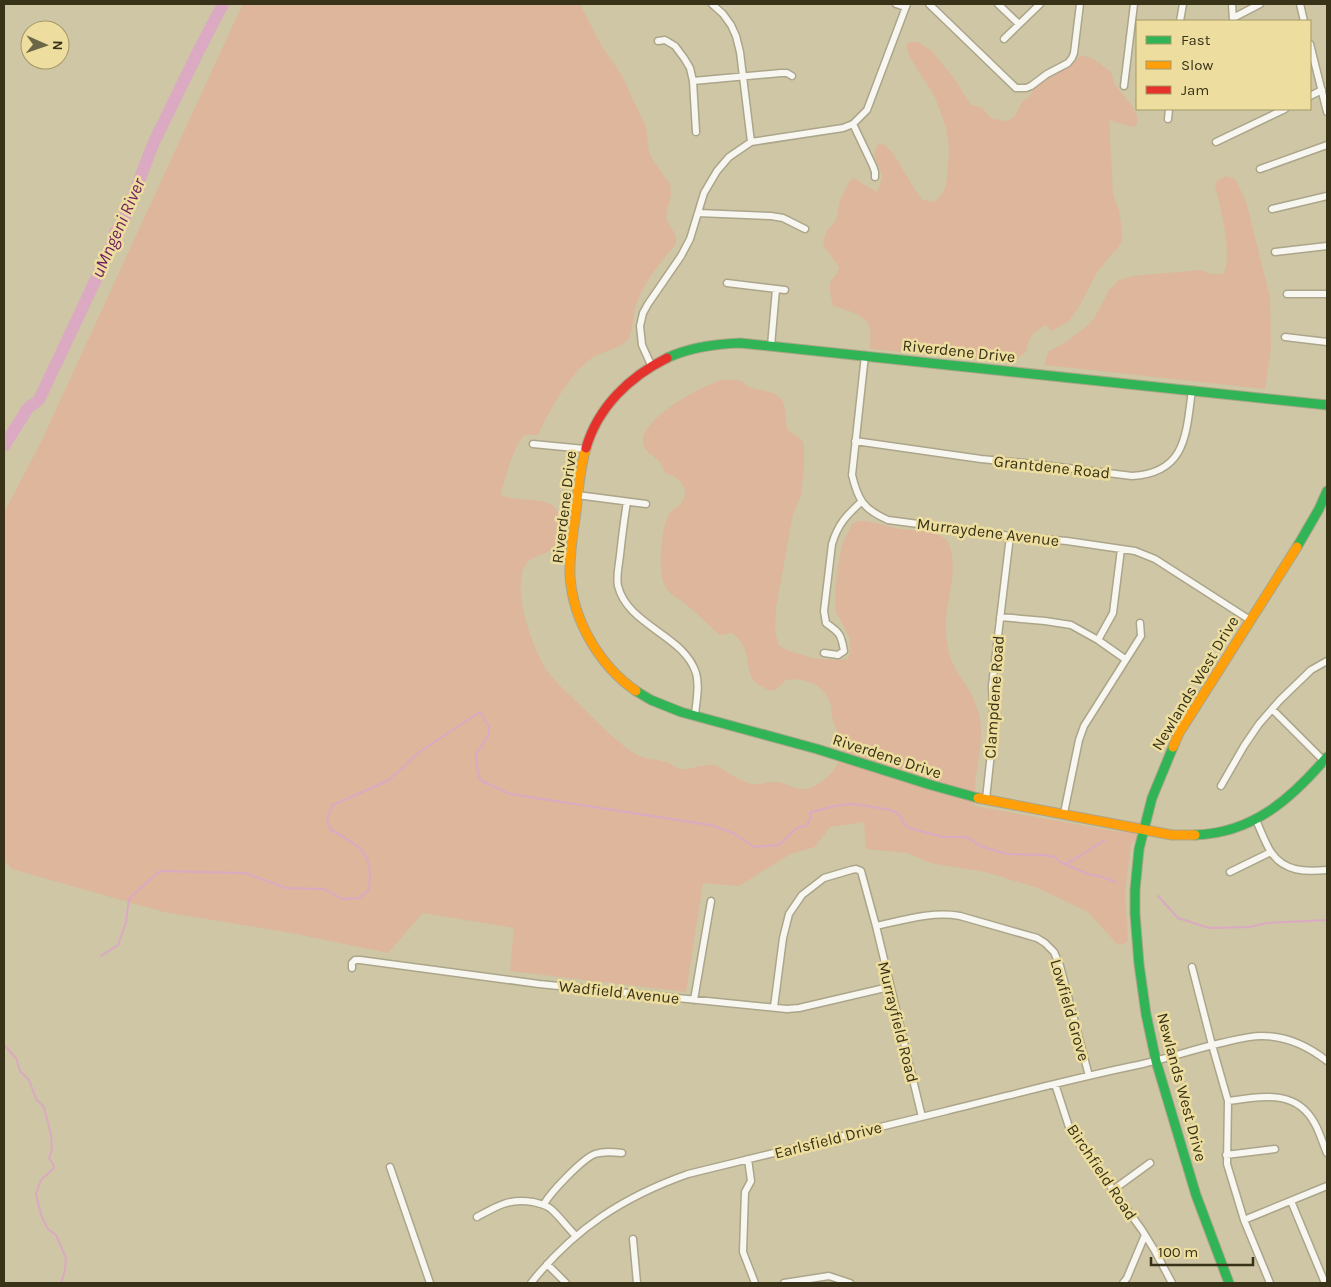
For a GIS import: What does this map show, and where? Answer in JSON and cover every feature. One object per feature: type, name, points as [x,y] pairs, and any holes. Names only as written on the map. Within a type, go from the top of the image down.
[{"type":"street","points":[[712,4],[723,14],[736,36],[743,76],[750,142]]},
{"type":"street","points":[[651,365],[642,345],[640,322],[643,313],[681,256],[690,239],[704,193],[716,171],[728,157],[750,142],[833,130],[853,124],[867,110],[906,5],[896,4]]},
{"type":"street","points":[[929,4],[1016,88],[1026,88],[1046,74],[1068,63],[1073,56],[1080,4]]},
{"type":"street","points":[[998,4],[1019,24]]},
{"type":"street","points":[[1004,39],[1040,4]]},
{"type":"street","points":[[1124,86],[1134,4]]},
{"type":"street","points":[[1180,20],[1182,4]]},
{"type":"street","points":[[1232,4],[1233,20],[1260,4]]},
{"type":"street","points":[[1300,4],[1304,20]]},
{"type":"street","points":[[658,41],[665,40],[675,46],[690,68],[696,132]]},
{"type":"street","points":[[1311,48],[1327,112]]},
{"type":"street","points":[[692,80],[781,73],[792,76]]},
{"type":"street","points":[[1319,78],[1327,76]]},
{"type":"street","points":[[1311,96],[1322,90]]},
{"type":"street","points":[[1168,119],[1169,110]]},
{"type":"street","points":[[1216,142],[1283,110]]},
{"type":"street","points":[[853,124],[873,166],[875,177]]},
{"type":"street","points":[[1260,169],[1327,145]]},
{"type":"street","points":[[1272,209],[1327,196]]},
{"type":"street","points":[[698,213],[771,216],[783,218],[806,229]]},
{"type":"street","points":[[1275,252],[1327,246]]},
{"type":"street","points":[[726,283],[785,290]]},
{"type":"street","points":[[771,346],[776,289]]},
{"type":"street","points":[[1287,294],[1327,294]]},
{"type":"street","points":[[1285,337],[1327,342]]},
{"type":"street","name":"Riverdene Drive","points":[[1326,761],[1288,799],[1274,810],[1256,820],[1212,834],[1172,835],[953,792],[801,744],[695,715],[677,712],[653,702],[633,689],[610,668],[596,650],[577,610],[571,586],[570,568],[580,468],[592,432],[606,408],[625,385],[651,365],[698,346],[740,343],[1327,405]]},
{"type":"street","points":[[824,653],[838,655],[844,651],[842,636],[826,623],[824,611],[834,537],[845,517],[861,502],[852,475],[864,355]]},
{"type":"street","name":"Grantdene Road","points":[[854,441],[982,459],[1141,476],[1168,465],[1180,452],[1185,440],[1192,390]]},
{"type":"street","points":[[533,444],[585,449]]},
{"type":"street","name":"Newlands West Drive","points":[[1229,1283],[1208,1229],[1156,1061],[1139,966],[1135,913],[1137,867],[1150,801],[1164,764],[1179,733],[1306,532],[1327,491]]},
{"type":"street","points":[[577,495],[646,504]]},
{"type":"street","points":[[627,502],[618,571],[618,585],[632,612],[679,649],[691,662],[696,674],[698,687],[695,715]]},
{"type":"street","name":"Murraydene Avenue","points":[[861,502],[874,514],[888,520],[1135,551],[1155,559],[1250,620]]},
{"type":"street","name":"Clampdene Road","points":[[986,799],[994,725],[992,686],[1010,536]]},
{"type":"street","points":[[1098,640],[1113,613],[1121,549]]},
{"type":"street","points":[[1000,617],[1071,625],[1098,640],[1125,659]]},
{"type":"street","points":[[1064,813],[1079,740],[1084,726],[1141,636],[1140,623]]},
{"type":"street","points":[[1221,786],[1258,724],[1311,670],[1327,661]]},
{"type":"street","points":[[1272,709],[1326,761]]},
{"type":"street","points":[[1256,820],[1271,852],[1280,861],[1293,869],[1312,872],[1327,870]]},
{"type":"street","points":[[1230,872],[1271,852]]},
{"type":"street","name":"Murrayfield Road","points":[[774,1007],[783,938],[789,914],[802,894],[824,878],[851,870],[859,870],[863,876],[876,926],[922,1117]]},
{"type":"street","points":[[694,1000],[710,901]]},
{"type":"street","name":"Lowfield Grove","points":[[876,926],[922,916],[947,914],[960,916],[1040,940],[1054,952],[1060,966],[1089,1076]]},
{"type":"street","name":"Wadfield Avenue","points":[[352,968],[352,963],[355,960],[360,960],[539,984],[787,1009],[799,1008],[890,987]]},
{"type":"street","points":[[1192,967],[1228,1101],[1226,1164],[1244,1220],[1270,1283]]},
{"type":"street","name":"Earlsfield Drive","points":[[531,1283],[547,1264],[576,1236],[612,1209],[640,1193],[688,1174],[1240,1039],[1260,1036],[1288,1039],[1305,1046],[1327,1061]]},
{"type":"street","name":"Birchfield Road","points":[[1055,1084],[1069,1127],[1076,1140],[1145,1235],[1172,1283]]},
{"type":"street","points":[[1228,1101],[1270,1096],[1292,1101],[1299,1105],[1315,1124],[1327,1153]]},
{"type":"street","points":[[1226,1155],[1275,1149]]},
{"type":"street","points":[[544,1204],[566,1178],[586,1159],[597,1153],[622,1153]]},
{"type":"street","points":[[748,1160],[752,1181],[746,1192],[743,1252],[755,1283]]},
{"type":"street","points":[[1113,1190],[1150,1163]]},
{"type":"street","points":[[390,1167],[430,1283]]},
{"type":"street","points":[[1244,1220],[1327,1186]]},
{"type":"street","points":[[476,1217],[501,1204],[514,1200],[544,1204],[576,1236]]},
{"type":"street","points":[[1291,1201],[1325,1283]]},
{"type":"street","points":[[1123,1283],[1128,1278],[1145,1235]]},
{"type":"street","points":[[633,1239],[637,1283]]},
{"type":"street","points":[[547,1264],[566,1283]]},
{"type":"street","points":[[784,1283],[829,1276],[850,1283]]},
{"type":"shaded area","points":[[244,4],[580,4],[601,45],[621,74],[646,127],[649,152],[652,159],[670,184],[671,194],[666,217],[675,234],[676,244],[653,273],[639,296],[629,338],[617,347],[592,358],[584,365],[568,383],[554,404],[538,435],[526,435],[522,438],[514,452],[501,493],[502,495],[515,499],[546,502],[556,509],[559,516],[559,528],[555,544],[551,550],[530,560],[526,564],[521,581],[521,594],[526,623],[542,662],[556,681],[601,726],[640,757],[662,761],[679,769],[713,765],[751,784],[777,782],[801,789],[818,784],[830,774],[839,762],[843,749],[832,718],[830,703],[825,693],[810,682],[798,679],[786,680],[776,690],[769,690],[761,686],[750,674],[746,654],[739,639],[732,633],[720,635],[666,588],[662,577],[661,550],[666,523],[669,514],[681,503],[685,493],[679,480],[665,473],[659,461],[645,448],[643,442],[645,433],[661,414],[673,405],[698,390],[719,381],[742,381],[751,388],[776,395],[783,402],[789,431],[799,437],[804,443],[801,496],[793,514],[776,607],[775,631],[778,644],[784,649],[812,658],[848,659],[850,638],[836,612],[835,596],[842,544],[852,524],[858,521],[866,521],[900,529],[934,532],[947,540],[953,563],[946,622],[950,657],[974,700],[980,719],[981,738],[974,806],[1120,832],[1133,821],[1159,827],[1131,843],[1125,894],[1127,943],[1118,945],[1088,912],[1038,888],[985,872],[930,863],[908,853],[866,849],[864,822],[830,827],[815,847],[790,854],[739,886],[703,883],[686,992],[510,971],[514,928],[423,913],[388,953],[292,933],[164,912],[12,869],[4,860],[4,513],[42,440]]},
{"type":"shaded area","points":[[909,42],[918,42],[932,51],[954,78],[970,104],[982,108],[992,119],[1007,121],[1015,116],[1022,102],[1030,96],[1033,90],[1044,80],[1070,67],[1080,56],[1094,59],[1111,72],[1115,85],[1133,107],[1137,116],[1136,126],[1132,127],[1109,120],[1113,194],[1119,210],[1122,232],[1118,248],[1096,274],[1079,307],[1069,321],[1052,331],[1045,325],[1034,333],[1028,342],[1026,352],[1013,362],[870,349],[870,328],[865,319],[855,313],[833,306],[830,284],[839,267],[824,246],[823,241],[827,231],[836,220],[840,200],[853,178],[877,192],[882,176],[875,157],[879,144],[885,145],[892,152],[922,200],[935,202],[944,191],[947,180],[949,148],[947,131],[935,97],[909,56],[906,46]]},
{"type":"shaded area","points":[[1226,176],[1235,179],[1246,201],[1270,297],[1271,349],[1265,389],[1045,365],[1049,351],[1068,341],[1095,317],[1109,290],[1119,280],[1133,276],[1200,270],[1212,274],[1223,274],[1226,266],[1227,244],[1215,186],[1217,181]]},
{"type":"waterway","name":"uMngeni River","points":[[4,446],[28,408],[39,400],[112,245],[115,233],[124,220],[154,142],[223,4]]},
{"type":"waterway","points":[[101,956],[118,945],[126,922],[129,899],[160,871],[245,873],[286,888],[324,889],[342,899],[360,898],[369,889],[369,865],[359,848],[331,830],[327,819],[333,805],[389,780],[419,752],[480,712],[489,727],[489,735],[476,754],[480,780],[510,794],[710,825],[733,833],[754,847],[779,845],[798,827],[806,826],[811,812],[839,805],[855,804],[890,810],[899,814],[909,828],[943,837],[965,837],[983,847],[1007,854],[1055,857],[1062,863],[1091,875],[1116,882]]},
{"type":"waterway","points":[[1067,863],[1105,840]]},
{"type":"waterway","points":[[1158,896],[1178,918],[1209,928],[1250,927],[1266,923],[1327,920]]},
{"type":"waterway","points":[[4,1045],[16,1058],[20,1071],[29,1080],[36,1099],[44,1107],[51,1135],[52,1150],[49,1158],[54,1168],[41,1180],[36,1194],[41,1215],[48,1229],[56,1235],[66,1258],[61,1283]]},
{"type":"traffic: fast","points":[[667,358],[703,347],[740,343],[1327,405]]},
{"type":"traffic: fast","points":[[1297,547],[1327,491]]},
{"type":"traffic: fast","points":[[636,691],[651,700],[681,712],[817,749],[978,798]]},
{"type":"traffic: fast","points":[[1173,747],[1152,798],[1139,849],[1135,890],[1139,964],[1146,1014],[1156,1061],[1196,1195],[1229,1283]]},
{"type":"traffic: fast","points":[[1195,835],[1216,833],[1253,821],[1285,800],[1327,757]]},
{"type":"traffic: slow","points":[[586,448],[582,463],[571,552],[570,576],[572,593],[583,626],[600,655],[611,669],[636,691]]},
{"type":"traffic: slow","points":[[1173,747],[1179,733],[1297,547]]},
{"type":"traffic: slow","points":[[978,798],[1172,835],[1195,835]]},
{"type":"traffic: jam","points":[[586,448],[598,419],[617,395],[640,374],[667,358]]}]
